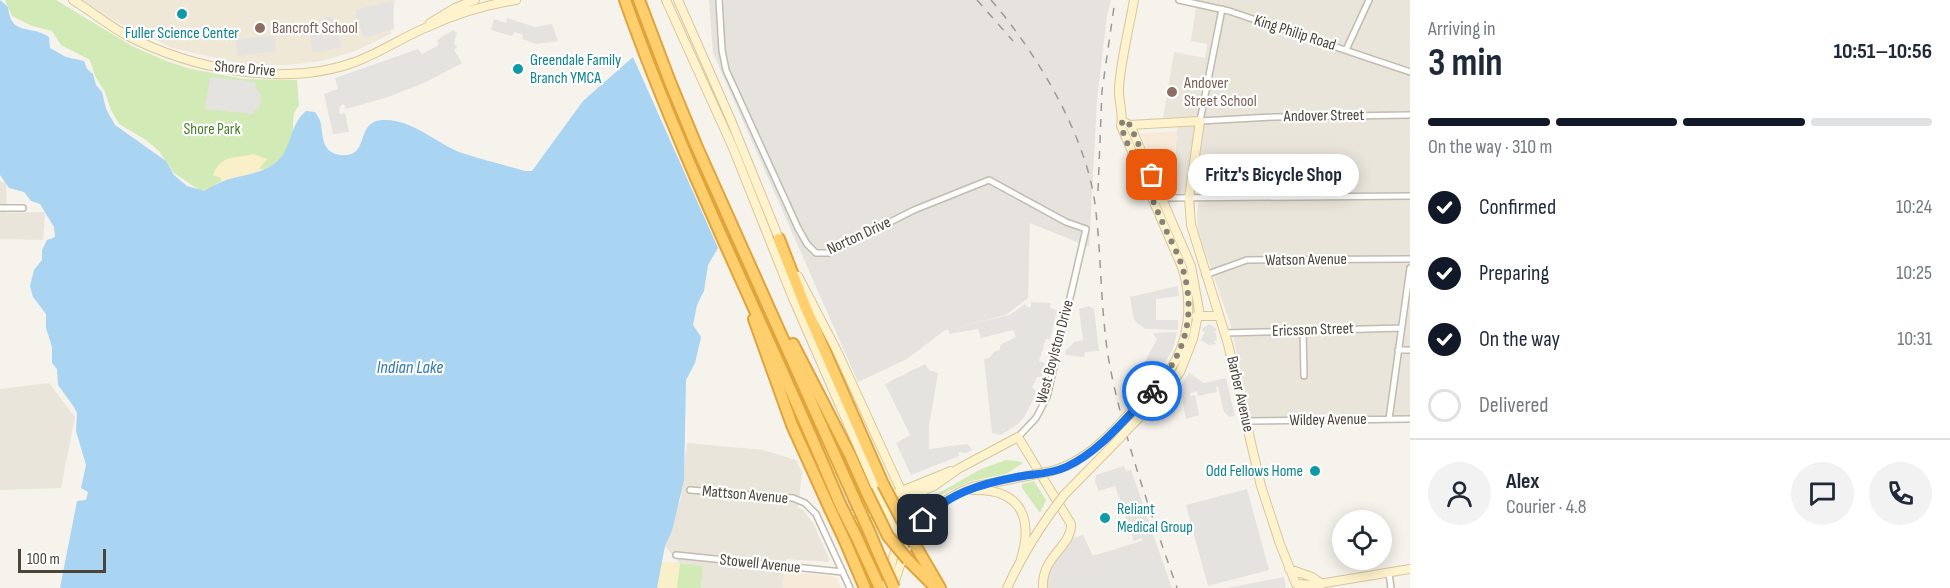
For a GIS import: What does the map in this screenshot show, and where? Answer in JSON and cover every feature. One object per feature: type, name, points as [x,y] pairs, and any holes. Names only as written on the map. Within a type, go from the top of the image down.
[{"type":"highway","points":[[640,1],[670,82],[894,588]]},
{"type":"highway","points":[[626,2],[661,97],[802,411],[845,541],[865,588]]},
{"type":"highway","points":[[779,239],[805,306],[883,484],[940,588]]},
{"type":"highway","points":[[753,269],[809,374],[888,536],[935,588]]},
{"type":"highway","points":[[835,506],[856,536],[881,586]]},
{"type":"main road","name":"Shore Drive","points":[[73,0],[125,34],[186,60],[211,67],[244,71],[303,72],[330,69],[355,62],[392,46],[445,13],[475,0]]},
{"type":"main road","name":"Shore Drive","points":[[424,28],[486,6],[516,0]]},
{"type":"main road","points":[[666,0],[733,148],[788,285],[893,527],[896,545],[881,586]]},
{"type":"main road","points":[[678,0],[730,118],[779,239],[837,351],[903,495]]},
{"type":"main road","points":[[1007,588],[1021,558],[1064,495],[1174,380],[1183,367],[1199,316],[1199,303],[1191,266],[1126,123],[1119,101],[1119,84],[1134,0]]},
{"type":"main road","name":"Andover Street","points":[[1126,123],[1200,121]]},
{"type":"main road","name":"Barber Avenue","points":[[1200,121],[1190,198],[1191,225],[1225,333],[1263,492],[1297,586]]},
{"type":"main road","points":[[894,588],[905,549],[916,529],[936,508],[964,490],[983,484],[1052,471],[1066,467],[1087,455],[1116,428],[1173,365],[1183,341],[1189,315],[1184,271],[1125,138],[1121,126],[1126,123]]},
{"type":"main road","points":[[1189,315],[1218,316]]},
{"type":"main road","points":[[1018,436],[1071,524],[1070,535],[1046,566],[1043,588]]},
{"type":"main road","name":"West Boylston Drive","points":[[881,500],[934,486],[958,469],[1018,436]]},
{"type":"main road","points":[[964,490],[1000,492],[1017,504],[1024,515],[1026,528],[1026,540],[1021,558]]},
{"type":"main road","name":"West Boylston Drive","points":[[884,508],[903,495]]},
{"type":"main road","points":[[1290,569],[1312,577],[1322,584]]},
{"type":"main road","points":[[1297,586],[1410,569]]},
{"type":"street","name":"Norton Drive","points":[[719,0],[722,50],[726,70],[798,228],[807,244],[816,253],[829,253],[914,210],[989,180],[1066,222],[1086,229]]},
{"type":"street","name":"King Philip Road","points":[[1179,0],[1222,9],[1410,72]]},
{"type":"street","points":[[1346,50],[1369,0]]},
{"type":"street","points":[[1200,121],[1222,9]]},
{"type":"street","name":"Andover Street","points":[[1200,121],[1274,117],[1410,115]]},
{"type":"street","points":[[1154,202],[1162,198],[1410,196]]},
{"type":"street","points":[[0,208],[23,208]]},
{"type":"street","name":"West Boylston Drive","points":[[1018,436],[1036,418],[1047,398],[1086,229]]},
{"type":"street","name":"Watson Avenue","points":[[1205,275],[1247,260],[1410,259]]},
{"type":"street","points":[[1389,419],[1410,268]]},
{"type":"street","name":"Ericsson Street","points":[[1225,333],[1401,328]]},
{"type":"street","points":[[1302,331],[1304,376]]},
{"type":"street","points":[[1398,351],[1410,350]]},
{"type":"street","name":"Wildey Avenue","points":[[1245,422],[1410,419]]},
{"type":"street","name":"Mattson Avenue","points":[[690,490],[796,499],[809,506],[822,526]]},
{"type":"street","name":"West Boylston Drive","points":[[822,526],[881,500]]},
{"type":"street","name":"West Boylston Drive","points":[[827,535],[884,508]]},
{"type":"street","points":[[822,526],[850,588]]},
{"type":"street","name":"Stowell Avenue","points":[[676,555],[843,572]]},
{"type":"street","points":[[1389,573],[1391,588]]},
{"type":"shaded area","name":"Bancroft School","points":[[83,0],[395,0],[391,34],[355,51],[322,61],[286,65],[246,65],[173,48],[115,21]]},
{"type":"shaded area","points":[[709,0],[1111,0],[1107,15],[1097,100],[1089,247],[1030,223],[1028,298],[1006,315],[945,330],[907,359],[858,382],[713,53]]},
{"type":"shaded area","points":[[1197,0],[1410,0],[1410,417],[1250,417],[1231,326],[1198,231],[1197,215],[1200,193],[1187,191],[1173,193],[1178,117],[1163,118],[1174,52],[1205,58],[1207,44],[1191,41]]},
{"type":"shaded area","points":[[393,1],[394,29],[364,38],[355,10]]},
{"type":"shaded area","points":[[332,16],[342,47],[313,53],[308,23]]},
{"type":"shaded area","points":[[507,18],[535,27],[552,24],[558,41],[536,44],[522,39],[523,35],[515,32],[512,36],[491,30],[494,19],[506,23]]},
{"type":"shaded area","points":[[453,30],[457,33],[454,43],[457,47],[454,50],[462,63],[426,82],[388,97],[346,109],[344,104],[340,106],[340,114],[345,113],[349,132],[333,134],[324,94],[338,89],[335,78],[418,49],[422,54],[439,45],[437,40]]},
{"type":"shaded area","points":[[274,35],[276,51],[238,56],[236,40]]},
{"type":"shaded area","points":[[210,77],[256,82],[255,87],[261,94],[259,109],[254,109],[254,114],[205,109]]},
{"type":"shaded area","points":[[1177,131],[1173,193],[1166,189],[1140,133]]},
{"type":"shaded area","points":[[0,181],[6,183],[7,213],[45,212],[43,240],[0,239]]},
{"type":"shaded area","points":[[1178,286],[1179,296],[1156,299],[1156,320],[1178,320],[1178,330],[1145,329],[1134,320],[1130,297]]},
{"type":"shaded area","points":[[1031,302],[1051,303],[1050,308],[1057,310],[1050,340],[1046,339],[1039,361],[1045,363],[1042,377],[1037,377],[1032,388],[1038,391],[1018,424],[1001,435],[992,433],[984,359],[1000,350],[1000,345],[1016,337],[1013,330],[981,338],[978,329],[949,334],[948,329],[1010,315],[1025,304],[1031,307]]},
{"type":"shaded area","points":[[1089,306],[1094,309],[1099,351],[1085,352],[1084,357],[1065,355],[1066,350],[1074,342],[1083,340],[1079,309]]},
{"type":"shaded area","points":[[1209,324],[1217,329],[1214,332],[1216,333],[1217,340],[1214,341],[1216,344],[1209,345],[1201,340],[1205,332],[1202,331],[1203,328]]},
{"type":"shaded area","points":[[1177,332],[1173,349],[1161,370],[1148,385],[1142,367],[1157,339],[1153,333]]},
{"type":"shaded area","points":[[925,364],[929,370],[938,373],[929,426],[929,449],[967,444],[973,450],[966,453],[958,452],[959,456],[911,475],[896,443],[910,435],[885,384]]},
{"type":"shaded area","points":[[1189,373],[1204,383],[1226,378],[1235,416],[1229,417],[1224,412],[1218,387],[1216,387],[1217,392],[1198,396],[1197,391],[1190,394],[1195,395],[1199,415],[1186,419],[1180,388]]},
{"type":"shaded area","points":[[49,383],[75,417],[61,488],[0,490],[0,389]]},
{"type":"shaded area","points":[[687,443],[763,450],[796,460],[802,472],[798,508],[803,510],[813,523],[829,562],[786,559],[783,588],[701,588],[703,566],[680,564],[665,546],[672,531],[673,519],[680,501]]},
{"type":"shaded area","points":[[1124,466],[1126,471],[1131,470],[1154,536],[1154,550],[1168,588],[1055,588],[1055,576],[1050,575],[1064,553],[1074,550],[1075,554],[1080,553],[1083,559],[1078,560],[1079,564],[1074,565],[1071,562],[1064,572],[1065,575],[1069,574],[1068,569],[1083,564],[1085,568],[1098,565],[1097,560],[1106,557],[1108,561],[1134,552],[1133,548],[1139,546],[1140,550],[1143,549],[1142,538],[1134,541],[1115,486],[1099,491],[1095,482],[1096,475]]},
{"type":"shaded area","points":[[1247,489],[1269,570],[1208,586],[1186,505]]},
{"type":"shaded area","points":[[1083,535],[1093,556],[1154,537],[1172,588],[1046,588],[1048,569],[1071,539]]},
{"type":"shaded area","points":[[784,572],[832,576],[836,578],[841,588],[783,588]]},
{"type":"shaded area","points":[[1284,577],[1286,588],[1227,588]]},
{"type":"green space","name":"Shore Park","points":[[5,0],[56,0],[132,46],[191,69],[244,79],[297,80],[299,106],[294,116],[293,133],[287,149],[273,165],[222,181],[202,192],[174,173],[159,151],[146,140],[119,124],[95,76],[90,60],[61,45],[52,31],[32,26],[12,16]]},
{"type":"green space","points":[[1006,460],[1023,463],[1006,474],[971,481],[940,495],[937,494],[981,469]]},
{"type":"green space","points":[[1034,481],[1046,500],[1040,513],[1022,488],[1022,484]]},
{"type":"green space","points":[[662,562],[703,566],[701,588],[657,588]]},
{"type":"sand","points":[[254,154],[267,159],[259,169],[266,169],[221,182],[221,178],[213,175],[225,160]]},
{"type":"sand","points":[[662,562],[680,564],[677,588],[657,588]]},
{"type":"water","name":"Indian Lake","points":[[0,0],[8,7],[13,23],[17,26],[42,33],[49,37],[50,48],[66,57],[84,61],[102,92],[106,109],[115,125],[166,161],[174,175],[187,186],[204,191],[226,180],[263,170],[276,162],[286,150],[294,127],[306,111],[316,113],[321,122],[325,144],[335,154],[350,154],[356,151],[373,122],[393,120],[413,127],[462,153],[532,171],[583,101],[633,57],[718,248],[708,265],[704,291],[697,305],[693,325],[701,337],[695,363],[686,380],[684,480],[672,531],[665,546],[657,588],[60,588],[77,501],[86,500],[88,492],[81,488],[86,465],[76,431],[77,413],[58,385],[57,369],[52,363],[52,347],[46,328],[46,314],[33,297],[30,286],[34,270],[42,260],[42,250],[47,240],[55,237],[54,227],[40,204],[31,201],[24,192],[9,188],[0,175]]},
{"type":"railway","points":[[977,0],[1013,41]]},
{"type":"railway","points":[[991,0],[1041,69],[1070,123],[1090,178],[1095,204],[1104,326],[1110,367],[1131,451],[1177,588]]},
{"type":"railway","points":[[1098,191],[1102,91],[1115,0]]},
{"type":"way so far","points":[[1152,175],[1130,125],[1123,120],[1121,126],[1125,138],[1182,267],[1188,293],[1189,315],[1179,353],[1170,369],[1152,391]]},
{"type":"place","name":"Fuller Science Center","points":[[182,14]]},
{"type":"place","name":"Bancroft School","points":[[260,28]]},
{"type":"place","name":"Greendale Family Branch YMCA","points":[[518,69]]},
{"type":"place","name":"Andover Street School","points":[[1172,92]]},
{"type":"place","name":"Fritz's Bicycle Shop","points":[[1152,175]]},
{"type":"place","name":"Odd Fellows Home","points":[[1315,471]]},
{"type":"place","name":"Reliant Medical Group","points":[[1105,518]]},
{"type":"route","points":[[923,520],[936,508],[964,490],[1066,467],[1087,455],[1102,442],[1152,391]]}]
